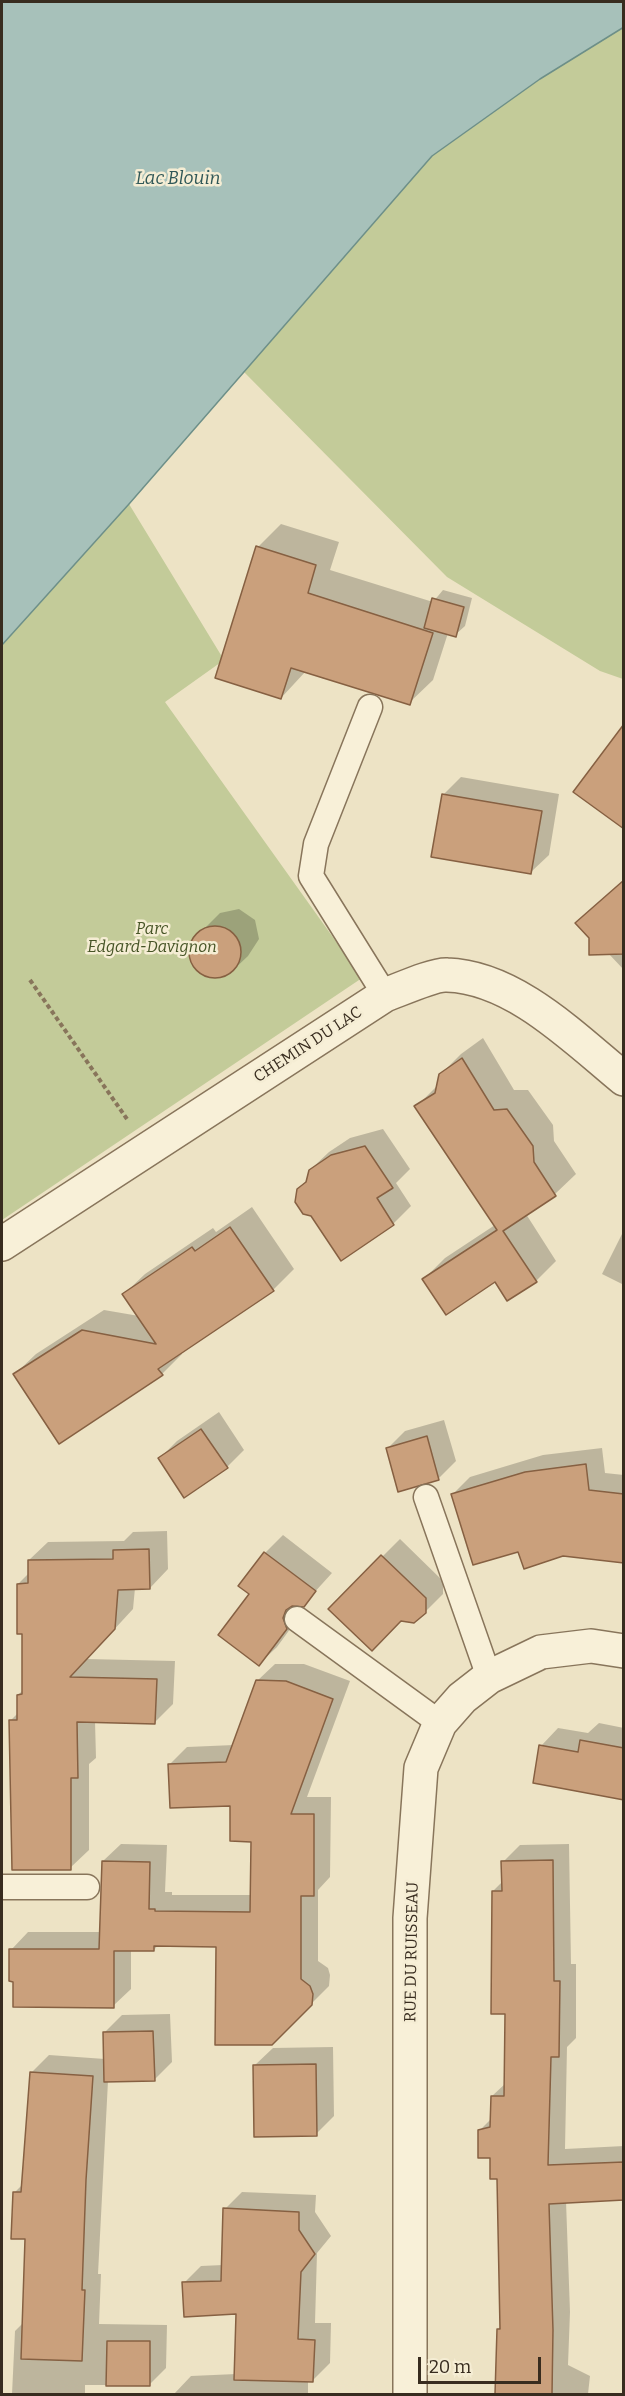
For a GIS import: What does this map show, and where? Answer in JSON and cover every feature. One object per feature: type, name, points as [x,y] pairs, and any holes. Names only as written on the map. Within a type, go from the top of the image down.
[{"type":"street","name":"CHEMIN DU LAC","points":[[2,1244],[385,995],[445,974],[487,982],[543,1012],[624,1079]]},
{"type":"street","name":"RUE DU RUISSEAU","points":[[410,2394],[410,1918],[421,1768],[440,1723],[462,1698],[489,1677],[541,1652],[591,1646],[624,1651]]},
{"type":"lane","points":[[370,707],[316,844],[311,876],[385,995]]},
{"type":"lane","points":[[426,1497],[489,1677]]},
{"type":"lane","points":[[297,1619],[440,1723]]},
{"type":"lane","points":[[2,1887],[87,1887]]},
{"type":"path","points":[[30,980],[148,1149]]},
{"type":"green space","points":[[623,27],[623,679],[600,671],[447,577],[244,372],[432,156],[540,79]]},
{"type":"green space","name":"Parc Edgard-Davignon","points":[[129,504],[224,660],[165,702],[362,978],[2,1220],[2,645]]},
{"type":"water","name":"Lac Blouin","points":[[2,2],[623,2],[624,27],[540,79],[432,156],[129,504],[2,645]]},
{"type":"building","points":[[256,546],[316,565],[308,593],[433,633],[410,705],[291,668],[281,699],[215,678]]},
{"type":"building","points":[[432,598],[464,607],[456,637],[424,628]]},
{"type":"building","points":[[624,724],[624,829],[573,792]]},
{"type":"building","points":[[442,794],[542,811],[531,874],[431,857]]},
{"type":"building","points":[[624,880],[624,954],[589,955],[589,938],[575,923]]},
{"type":"building","points":[[215,926],[225,928],[233,934],[239,942],[241,952],[239,962],[233,970],[225,976],[215,978],[205,976],[197,970],[191,962],[189,952],[191,942],[197,934],[205,928]]},
{"type":"building","points":[[462,1058],[494,1110],[507,1109],[533,1146],[534,1162],[556,1196],[503,1231],[537,1282],[507,1301],[495,1282],[446,1315],[422,1279],[497,1230],[414,1106],[435,1093],[439,1074]]},
{"type":"building","points":[[365,1146],[393,1188],[377,1198],[394,1225],[341,1261],[311,1216],[303,1214],[295,1202],[297,1189],[306,1182],[309,1170],[331,1155]]},
{"type":"building","points":[[230,1227],[274,1291],[158,1369],[163,1375],[59,1444],[13,1374],[82,1330],[156,1344],[122,1294],[192,1247],[195,1251]]},
{"type":"building","points":[[201,1429],[228,1468],[184,1498],[158,1458]]},
{"type":"building","points":[[427,1436],[439,1480],[398,1492],[386,1448]]},
{"type":"building","points":[[586,1464],[589,1490],[624,1494],[624,1563],[563,1556],[524,1569],[518,1552],[473,1565],[451,1494],[525,1472]]},
{"type":"building","points":[[149,1549],[150,1589],[118,1590],[115,1629],[70,1677],[157,1679],[155,1724],[77,1722],[78,1778],[71,1778],[71,1870],[12,1870],[9,1720],[17,1720],[17,1695],[22,1694],[22,1634],[17,1634],[17,1584],[28,1583],[28,1560],[113,1559],[113,1550]]},
{"type":"building","points":[[264,1552],[316,1591],[304,1607],[292,1606],[286,1610],[283,1618],[287,1629],[259,1666],[218,1635],[249,1594],[238,1586]]},
{"type":"building","points":[[381,1555],[426,1598],[426,1613],[414,1623],[401,1621],[372,1651],[328,1609]]},
{"type":"building","points":[[256,1680],[286,1681],[333,1699],[291,1814],[314,1814],[314,1896],[301,1896],[301,1979],[310,1986],[313,1994],[312,2005],[272,2045],[215,2045],[216,1947],[154,1946],[154,1951],[114,1951],[114,2008],[13,2007],[13,1982],[9,1981],[9,1949],[99,1949],[102,1861],[150,1862],[149,1909],[155,1909],[155,1911],[250,1912],[251,1842],[230,1841],[230,1806],[170,1808],[168,1764],[226,1762]]},
{"type":"building","points":[[580,1740],[624,1748],[624,1800],[533,1783],[539,1745],[578,1752]]},
{"type":"building","points":[[553,1860],[554,1981],[560,1981],[559,2057],[551,2057],[548,2165],[624,2162],[624,2200],[549,2204],[553,2330],[552,2394],[495,2394],[497,2329],[500,2329],[497,2179],[490,2179],[490,2158],[478,2158],[478,2130],[490,2127],[491,2096],[504,2096],[505,2014],[491,2014],[492,1891],[502,1891],[501,1861]]},
{"type":"building","points":[[153,2031],[155,2081],[104,2082],[103,2032]]},
{"type":"building","points":[[316,2064],[317,2136],[254,2137],[253,2065]]},
{"type":"building","points":[[30,2072],[93,2076],[86,2180],[82,2361],[21,2359],[25,2239],[11,2239],[13,2192],[21,2192]]},
{"type":"building","points":[[223,2208],[299,2212],[299,2230],[315,2254],[301,2272],[298,2339],[315,2340],[313,2382],[234,2380],[236,2314],[184,2317],[182,2282],[221,2281]]},
{"type":"building","points":[[107,2341],[150,2341],[150,2386],[106,2386]]}]
